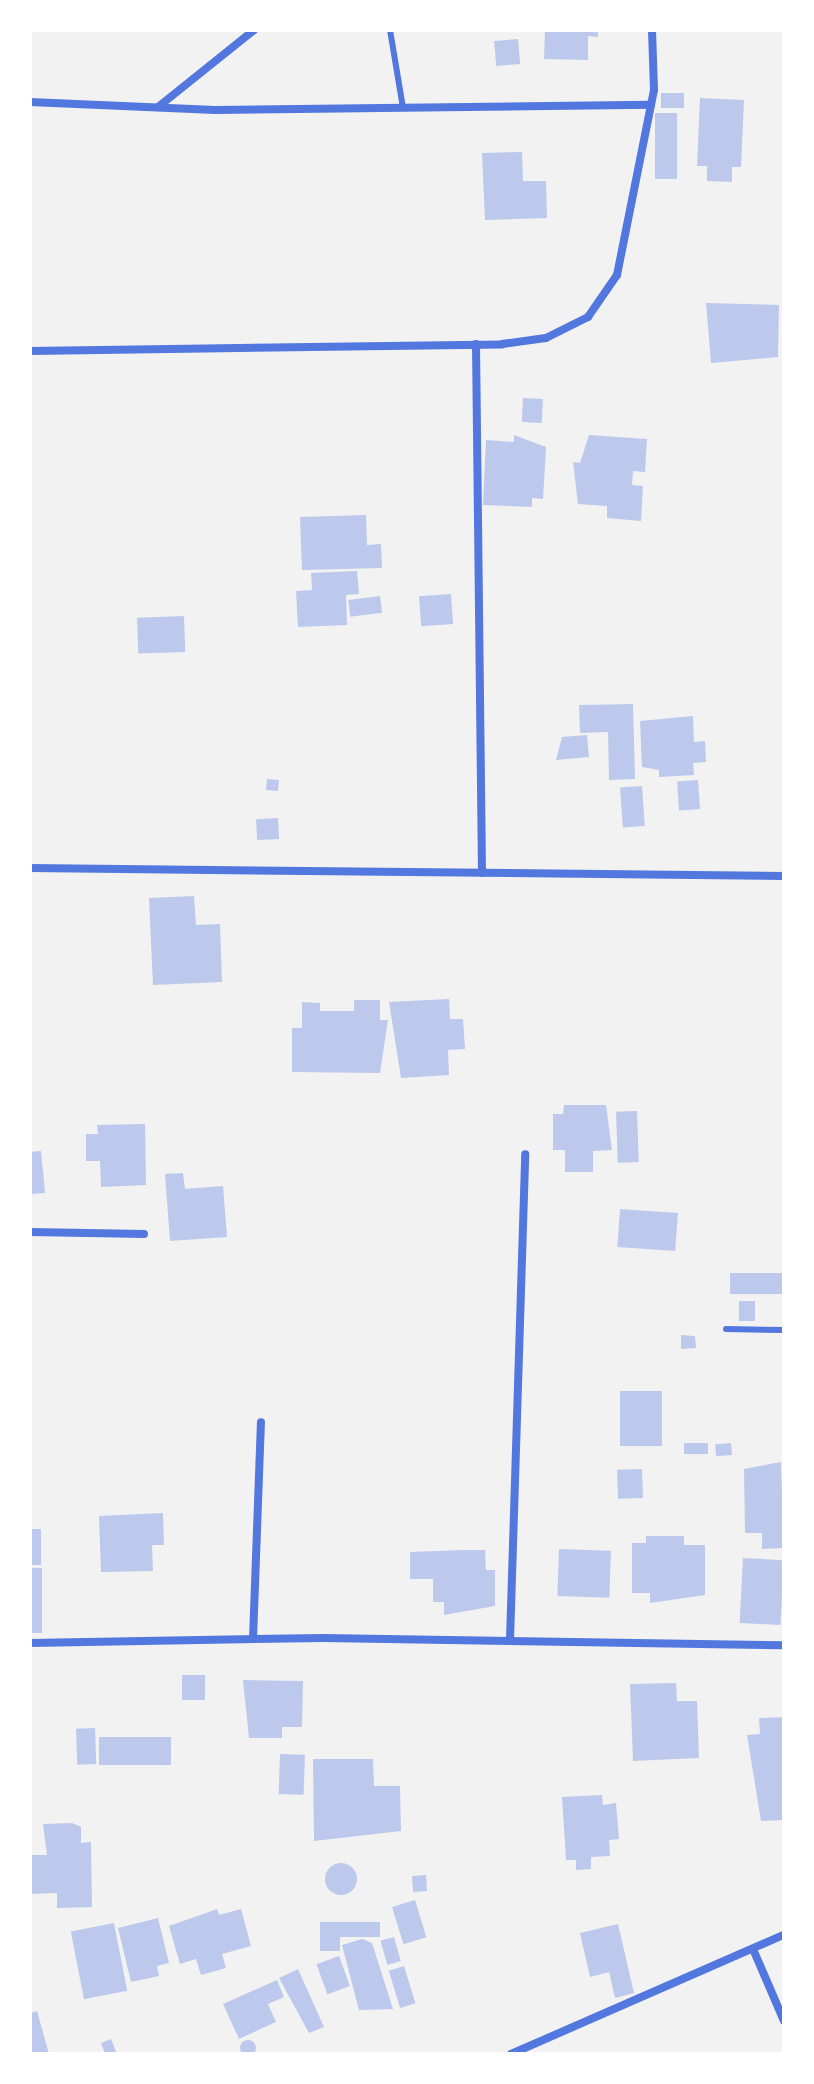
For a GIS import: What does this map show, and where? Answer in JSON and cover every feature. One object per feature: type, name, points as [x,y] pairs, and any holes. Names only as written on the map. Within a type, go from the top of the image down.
[{"type":"street","points":[[158,107],[254,30]]},
{"type":"street","points":[[30,351],[476,344],[546,338],[588,317],[617,275],[651,105],[652,30]]},
{"type":"street","points":[[30,102],[158,107],[651,105]]},
{"type":"street","points":[[476,344],[482,873]]},
{"type":"street","points":[[30,868],[784,876]]},
{"type":"street","points":[[510,1640],[525,1154]]},
{"type":"street","points":[[30,1232],[144,1234]]},
{"type":"street","points":[[253,1639],[261,1422]]},
{"type":"street","points":[[30,1643],[253,1639],[784,1645]]},
{"type":"street","points":[[511,2054],[784,1935]]},
{"type":"street","points":[[753,1949],[784,2021]]},
{"type":"lane","points":[[390,30],[403,108]]},
{"type":"lane","points":[[726,1329],[784,1330]]},
{"type":"building","points":[[545,30],[598,30],[598,37],[588,36],[588,60],[544,59]]},
{"type":"building","points":[[518,39],[520,64],[496,66],[494,41]]},
{"type":"building","points":[[661,93],[684,93],[684,108],[661,108]]},
{"type":"building","points":[[700,98],[744,100],[741,167],[732,167],[732,182],[707,181],[707,166],[697,166]]},
{"type":"building","points":[[655,113],[677,113],[677,179],[655,179]]},
{"type":"building","points":[[522,152],[523,181],[546,181],[547,218],[485,220],[482,153]]},
{"type":"building","points":[[706,303],[779,305],[778,357],[711,363]]},
{"type":"building","points":[[523,398],[543,399],[542,423],[522,422]]},
{"type":"building","points":[[514,435],[546,447],[543,499],[532,498],[532,507],[483,505],[486,440],[514,442]]},
{"type":"building","points":[[589,435],[647,439],[645,472],[633,471],[632,485],[643,486],[641,521],[607,518],[607,506],[578,504],[573,462],[580,463]]},
{"type":"building","points":[[366,515],[367,545],[381,544],[382,568],[302,570],[300,517]]},
{"type":"building","points":[[357,571],[359,594],[346,595],[347,625],[298,627],[296,591],[312,590],[311,573]]},
{"type":"building","points":[[451,594],[453,624],[421,626],[419,596]]},
{"type":"building","points":[[380,596],[382,613],[350,617],[348,600]]},
{"type":"building","points":[[184,616],[185,652],[138,654],[137,618]]},
{"type":"building","points":[[633,704],[635,779],[609,780],[608,732],[580,733],[579,705]]},
{"type":"building","points":[[693,716],[694,742],[705,741],[706,762],[693,763],[694,775],[659,777],[659,770],[642,767],[640,721]]},
{"type":"building","points":[[587,735],[589,757],[556,760],[562,737]]},
{"type":"building","points":[[267,779],[279,780],[278,791],[266,790]]},
{"type":"building","points":[[698,780],[700,809],[679,810],[677,781]]},
{"type":"building","points":[[642,786],[645,826],[623,827],[620,788]]},
{"type":"building","points":[[278,818],[279,839],[257,840],[256,819]]},
{"type":"building","points":[[194,896],[196,925],[220,924],[222,982],[153,985],[149,898]]},
{"type":"building","points":[[449,999],[450,1019],[463,1019],[465,1049],[448,1050],[449,1075],[401,1078],[389,1002]]},
{"type":"building","points":[[354,1000],[380,1000],[380,1020],[388,1020],[380,1073],[292,1072],[292,1028],[302,1028],[302,1002],[320,1003],[320,1011],[354,1011]]},
{"type":"building","points":[[564,1105],[606,1105],[612,1150],[593,1151],[593,1172],[565,1172],[565,1150],[553,1150],[553,1114],[563,1114]]},
{"type":"building","points":[[637,1111],[639,1162],[618,1163],[616,1112]]},
{"type":"building","points":[[145,1124],[146,1185],[101,1187],[100,1161],[86,1161],[86,1134],[98,1134],[97,1125]]},
{"type":"building","points":[[41,1151],[45,1193],[30,1194],[30,1152]]},
{"type":"building","points":[[183,1173],[185,1189],[223,1186],[227,1237],[170,1241],[165,1174]]},
{"type":"building","points":[[620,1209],[678,1213],[675,1251],[617,1247]]},
{"type":"building","points":[[730,1273],[784,1273],[784,1294],[730,1294]]},
{"type":"building","points":[[739,1301],[755,1301],[755,1321],[739,1321]]},
{"type":"building","points":[[681,1335],[695,1336],[696,1348],[681,1349]]},
{"type":"building","points":[[620,1391],[662,1391],[662,1446],[620,1446]]},
{"type":"building","points":[[684,1443],[708,1443],[708,1454],[684,1454]]},
{"type":"building","points":[[731,1443],[732,1455],[716,1456],[715,1444]]},
{"type":"building","points":[[781,1462],[784,1548],[762,1549],[762,1533],[745,1533],[744,1469]]},
{"type":"building","points":[[642,1469],[643,1498],[618,1499],[617,1470]]},
{"type":"building","points":[[163,1513],[164,1545],[152,1545],[153,1571],[101,1572],[99,1516]]},
{"type":"building","points":[[30,1529],[41,1529],[41,1565],[30,1565]]},
{"type":"building","points":[[646,1536],[684,1536],[684,1545],[705,1545],[705,1595],[650,1603],[650,1593],[632,1593],[632,1543],[646,1543]]},
{"type":"building","points":[[559,1549],[611,1551],[609,1598],[557,1596]]},
{"type":"building","points":[[485,1550],[486,1570],[495,1570],[495,1606],[444,1615],[444,1602],[433,1602],[433,1579],[410,1579],[410,1552]]},
{"type":"building","points":[[743,1558],[784,1560],[781,1625],[740,1623]]},
{"type":"building","points":[[30,1568],[42,1568],[42,1633],[30,1633]]},
{"type":"building","points":[[182,1675],[205,1675],[205,1700],[182,1700]]},
{"type":"building","points":[[243,1680],[303,1681],[302,1727],[282,1727],[282,1738],[249,1738]]},
{"type":"building","points":[[676,1683],[677,1701],[697,1701],[699,1758],[633,1761],[630,1684]]},
{"type":"building","points":[[784,1717],[784,1820],[761,1821],[747,1735],[760,1734],[759,1718]]},
{"type":"building","points":[[95,1728],[96,1764],[77,1765],[76,1729]]},
{"type":"building","points":[[99,1737],[171,1737],[171,1765],[99,1765]]},
{"type":"building","points":[[280,1754],[305,1755],[304,1795],[279,1794]]},
{"type":"building","points":[[313,1759],[373,1759],[374,1786],[400,1786],[401,1831],[314,1841]]},
{"type":"building","points":[[602,1795],[603,1805],[616,1803],[619,1839],[609,1840],[610,1856],[591,1857],[591,1869],[576,1870],[576,1860],[566,1860],[562,1797]]},
{"type":"building","points":[[72,1823],[81,1827],[81,1843],[91,1842],[92,1907],[57,1908],[57,1893],[30,1894],[30,1855],[47,1855],[43,1824]]},
{"type":"building","points":[[341,1863],[352,1868],[357,1879],[352,1890],[341,1895],[330,1890],[325,1879],[330,1868]]},
{"type":"building","points":[[426,1875],[427,1891],[413,1892],[412,1876]]},
{"type":"building","points":[[415,1900],[426,1937],[403,1944],[392,1907]]},
{"type":"building","points":[[217,1909],[219,1915],[241,1909],[251,1946],[222,1954],[226,1968],[201,1975],[196,1959],[180,1964],[169,1926]]},
{"type":"building","points":[[158,1918],[169,1963],[157,1966],[159,1976],[131,1982],[118,1928]]},
{"type":"building","points":[[320,1922],[380,1922],[380,1937],[340,1937],[340,1951],[320,1951]]},
{"type":"building","points":[[114,1923],[127,1991],[84,1999],[71,1931]]},
{"type":"building","points":[[618,1924],[634,1993],[615,1998],[609,1972],[590,1977],[580,1933]]},
{"type":"building","points":[[394,1937],[401,1961],[387,1965],[381,1941]]},
{"type":"building","points":[[362,1939],[372,1943],[393,2009],[359,2010],[342,1945]]},
{"type":"building","points":[[339,1956],[350,1986],[327,1994],[316,1964]]},
{"type":"building","points":[[404,1966],[415,2003],[400,2008],[389,1971]]},
{"type":"building","points":[[298,1969],[324,2027],[309,2033],[279,1978]]},
{"type":"building","points":[[277,1980],[284,1997],[268,2004],[276,2022],[239,2039],[223,2004]]},
{"type":"building","points":[[37,2011],[49,2054],[30,2054],[30,2013]]},
{"type":"building","points":[[111,2039],[117,2054],[105,2054],[101,2043]]},
{"type":"building","points":[[248,2040],[254,2042],[254,2054],[248,2056],[242,2054],[240,2048],[242,2042]]}]
